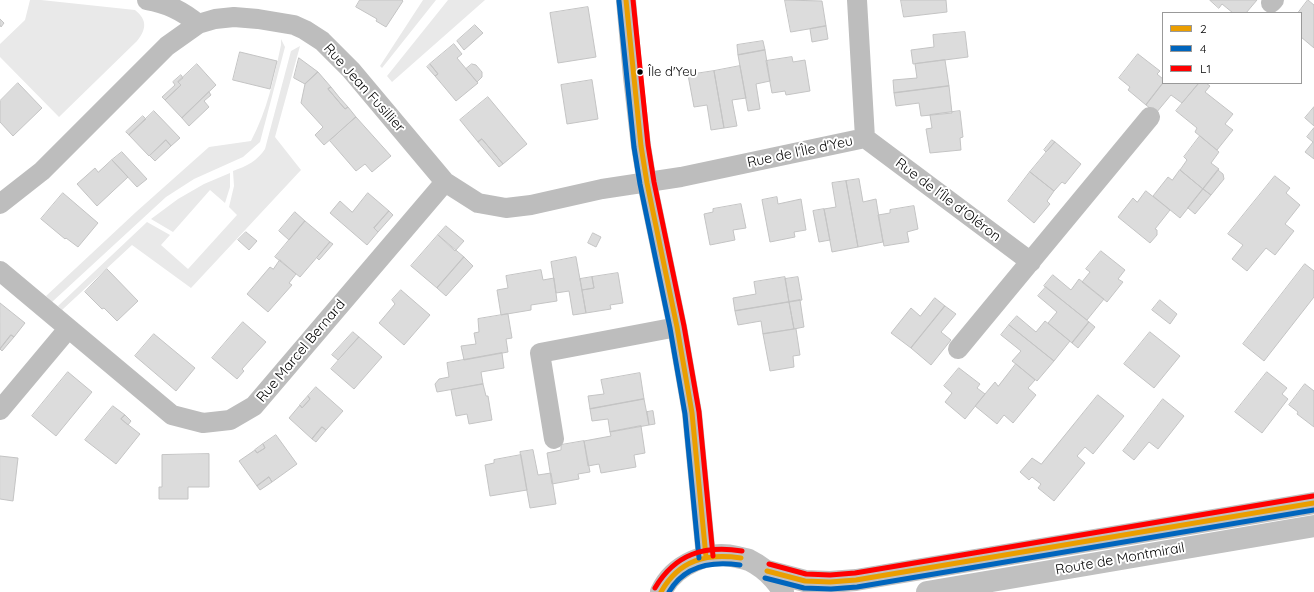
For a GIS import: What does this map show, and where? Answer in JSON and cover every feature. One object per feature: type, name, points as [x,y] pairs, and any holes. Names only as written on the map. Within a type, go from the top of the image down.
[{"type":"main road","name":"Route de Montmirail","points":[[767,571],[805,581],[830,582],[856,580],[1314,503]]},
{"type":"main road","name":"Route de Montmirail","points":[[927,592],[1314,526]]},
{"type":"main road","points":[[660,590],[676,573],[690,562],[706,556],[728,555],[748,560],[767,571],[783,592]]},
{"type":"street","points":[[147,0],[178,10],[198,24]]},
{"type":"street","points":[[626,0],[641,146],[647,183],[677,326],[692,413],[706,556]]},
{"type":"street","name":"Rue de l'Île d'Yeu","points":[[647,183],[865,138],[857,0]]},
{"type":"street","name":"Rue Jean Fusillier","points":[[0,204],[42,170],[167,46],[198,24],[215,19],[234,17],[294,25],[322,41],[351,70],[445,182],[478,203],[506,208],[530,205],[602,189],[647,183]]},
{"type":"street","points":[[958,349],[1150,117]]},
{"type":"street","name":"Rue de l'Île d'Oléron","points":[[865,138],[1031,262]]},
{"type":"street","name":"Rue Marcel Bernard","points":[[0,271],[172,415],[203,423],[230,420],[254,406],[445,182]]},
{"type":"street","points":[[554,439],[540,354],[677,326]]},
{"type":"street","points":[[0,410],[68,328]]},
{"type":"shaded area","points":[[30,0],[135,10],[144,21],[144,29],[137,41],[59,117],[0,57],[0,44],[25,20]]},
{"type":"shaded area","points":[[423,0],[436,0],[382,68],[380,66]]},
{"type":"shaded area","points":[[448,0],[485,0],[392,82],[387,76]]},
{"type":"shaded area","points":[[281,39],[285,47],[260,142],[243,157],[194,179],[166,197],[52,302],[46,296],[136,212],[209,147],[251,141],[257,130],[269,94],[276,70]]},
{"type":"shaded area","points":[[300,46],[275,137],[301,170],[191,288],[132,245],[62,310],[58,306],[147,222],[170,235],[161,245],[188,269],[237,215],[229,207],[234,186],[233,171],[251,163],[259,157],[265,149],[291,51]]},
{"type":"shaded area","points":[[230,173],[230,187],[225,203],[210,190],[173,232],[151,219],[178,199],[204,184]]},
{"type":"building","points":[[360,0],[403,1],[386,27],[376,21],[377,19],[356,7]]},
{"type":"building","points":[[785,0],[822,1],[826,26],[791,32]]},
{"type":"building","points":[[901,0],[946,0],[947,12],[904,17]]},
{"type":"building","points":[[1210,0],[1257,0],[1247,12],[1232,12],[1222,4],[1219,8]]},
{"type":"building","points":[[1308,0],[1314,5],[1314,48],[1302,38],[1302,12],[1299,12]]},
{"type":"building","points":[[588,7],[596,57],[558,63],[550,13]]},
{"type":"building","points":[[0,19],[4,23],[1,27],[0,25]]},
{"type":"building","points":[[475,25],[483,33],[464,50],[457,41]]},
{"type":"building","points":[[826,26],[828,39],[812,42],[810,29]]},
{"type":"building","points":[[965,32],[968,57],[913,64],[911,50],[934,47],[933,35]]},
{"type":"building","points":[[763,41],[765,50],[738,55],[737,45]]},
{"type":"building","points":[[454,44],[462,54],[457,58],[478,83],[456,101],[435,76],[438,74],[430,64]]},
{"type":"building","points":[[765,50],[770,81],[756,84],[760,109],[748,111],[738,55]]},
{"type":"building","points":[[240,52],[277,61],[270,89],[233,80]]},
{"type":"building","points":[[1138,54],[1160,71],[1157,74],[1162,78],[1162,84],[1146,105],[1128,90],[1130,87],[1119,78]]},
{"type":"building","points":[[792,57],[793,62],[805,60],[810,91],[786,95],[785,91],[772,93],[766,61]]},
{"type":"building","points":[[299,58],[318,72],[305,84],[294,78]]},
{"type":"building","points":[[945,60],[949,86],[894,93],[893,80],[917,78],[915,64]]},
{"type":"building","points":[[197,64],[216,85],[182,118],[165,100],[181,85],[178,82]]},
{"type":"building","points":[[430,64],[438,74],[435,76],[427,67]]},
{"type":"building","points":[[472,64],[476,65],[482,72],[482,77],[477,82],[466,69]]},
{"type":"building","points":[[740,66],[746,98],[732,100],[737,126],[724,128],[714,71]]},
{"type":"building","points":[[714,71],[724,128],[711,130],[707,105],[694,107],[688,75]]},
{"type":"building","points":[[318,72],[331,87],[328,89],[345,109],[348,107],[356,117],[324,145],[315,135],[323,127],[301,103],[305,84]]},
{"type":"building","points":[[181,75],[183,78],[178,82],[181,85],[165,100],[162,97],[175,85],[173,82]]},
{"type":"building","points":[[592,80],[598,119],[567,124],[561,85]]},
{"type":"building","points":[[18,83],[42,108],[13,136],[0,122],[0,101]]},
{"type":"building","points":[[1162,84],[1198,84],[1182,103],[1171,95],[1156,113],[1146,105]]},
{"type":"building","points":[[1198,84],[1207,84],[1210,86],[1205,92],[1233,114],[1225,124],[1233,130],[1217,150],[1195,132],[1197,128],[1176,111]]},
{"type":"building","points":[[949,86],[952,113],[921,116],[919,103],[896,106],[894,93]]},
{"type":"building","points":[[331,87],[348,107],[345,109],[328,89]]},
{"type":"building","points":[[209,92],[211,95],[204,101],[209,107],[189,126],[182,118]]},
{"type":"building","points":[[488,97],[527,144],[503,164],[482,139],[478,142],[460,120]]},
{"type":"building","points":[[1314,107],[1314,126],[1305,118]]},
{"type":"building","points":[[154,111],[180,138],[171,146],[166,140],[149,156],[129,135]]},
{"type":"building","points":[[960,111],[963,137],[960,138],[961,150],[930,153],[926,129],[932,128],[930,115]]},
{"type":"building","points":[[143,116],[146,119],[129,135],[126,132]]},
{"type":"building","points":[[356,117],[391,156],[372,172],[365,164],[356,171],[330,141]]},
{"type":"building","points":[[1314,128],[1314,159],[1305,152],[1313,142],[1307,137]]},
{"type":"building","points":[[1200,136],[1219,152],[1211,163],[1219,169],[1203,189],[1180,170],[1187,160],[1184,157]]},
{"type":"building","points":[[482,139],[503,164],[499,167],[478,142]]},
{"type":"building","points":[[166,140],[171,146],[155,161],[150,156]]},
{"type":"building","points":[[1052,140],[1055,142],[1046,152],[1044,150]]},
{"type":"building","points":[[1055,142],[1081,164],[1065,184],[1062,182],[1054,191],[1030,172]]},
{"type":"building","points":[[122,152],[147,179],[137,187],[112,160]]},
{"type":"building","points":[[112,160],[128,177],[97,206],[77,184],[95,168],[98,172]]},
{"type":"building","points":[[1180,170],[1203,189],[1180,218],[1153,196],[1168,177],[1172,180]]},
{"type":"building","points":[[1218,170],[1223,174],[1224,179],[1211,195],[1203,189]]},
{"type":"building","points":[[1030,172],[1054,191],[1047,201],[1050,204],[1034,223],[1008,201]]},
{"type":"building","points":[[1275,176],[1290,188],[1286,193],[1300,205],[1285,224],[1294,231],[1275,255],[1266,248],[1247,271],[1232,259],[1243,245],[1228,234]]},
{"type":"building","points":[[859,179],[863,202],[876,199],[883,242],[858,247],[846,181]]},
{"type":"building","points":[[846,181],[858,247],[832,252],[824,209],[836,207],[832,183]]},
{"type":"building","points":[[1203,189],[1211,195],[1195,214],[1188,208]]},
{"type":"building","points":[[1146,191],[1170,210],[1155,229],[1157,230],[1157,235],[1150,243],[1118,217],[1133,198],[1137,202]]},
{"type":"building","points":[[63,193],[98,223],[78,247],[66,238],[65,239],[41,219]]},
{"type":"building","points":[[368,193],[389,211],[374,228],[378,232],[367,245],[330,213],[340,201],[352,212]]},
{"type":"building","points":[[777,197],[778,204],[801,199],[806,230],[794,232],[795,237],[770,242],[762,200]]},
{"type":"building","points":[[741,204],[746,228],[733,230],[735,240],[710,245],[704,214],[713,212],[713,209]]},
{"type":"building","points":[[914,206],[918,229],[907,232],[909,242],[884,246],[878,215],[890,213],[890,210]]},
{"type":"building","points":[[824,209],[830,240],[819,242],[813,211]]},
{"type":"building","points":[[389,211],[393,215],[378,232],[374,228]]},
{"type":"building","points":[[295,212],[305,221],[289,240],[279,231]]},
{"type":"building","points":[[305,221],[330,242],[300,277],[275,257]]},
{"type":"building","points":[[446,226],[464,241],[455,251],[438,235]]},
{"type":"building","points":[[246,232],[257,241],[249,250],[238,240]]},
{"type":"building","points":[[593,233],[601,237],[596,247],[588,243]]},
{"type":"building","points":[[438,235],[464,257],[437,288],[411,266]]},
{"type":"building","points":[[330,242],[333,244],[319,260],[317,258]]},
{"type":"building","points":[[1101,251],[1125,270],[1118,279],[1123,282],[1107,302],[1082,282],[1090,272],[1086,269]]},
{"type":"building","points":[[464,257],[473,266],[446,296],[437,288]]},
{"type":"building","points":[[576,257],[586,313],[573,315],[569,291],[556,293],[551,262]]},
{"type":"building","points":[[280,260],[296,274],[289,283],[292,285],[268,312],[247,294],[270,267],[273,269]]},
{"type":"building","points":[[1305,264],[1314,271],[1314,297],[1264,361],[1243,344]]},
{"type":"building","points":[[107,269],[138,301],[117,321],[85,292]]},
{"type":"building","points":[[541,270],[543,280],[554,278],[557,301],[531,305],[531,310],[501,315],[497,290],[508,288],[506,276]]},
{"type":"building","points":[[618,273],[623,303],[610,305],[611,309],[586,313],[582,290],[594,288],[592,277]]},
{"type":"building","points":[[1053,275],[1071,290],[1079,279],[1104,299],[1087,320],[1044,286]]},
{"type":"building","points":[[592,277],[594,288],[582,290],[580,279]]},
{"type":"building","points":[[785,277],[789,302],[735,311],[733,298],[756,294],[754,282]]},
{"type":"building","points":[[798,277],[802,300],[789,302],[785,279]]},
{"type":"building","points":[[1046,287],[1089,322],[1072,343],[1048,323],[1057,312],[1038,296]]},
{"type":"building","points":[[401,290],[430,315],[404,345],[379,323],[395,304],[392,300]]},
{"type":"building","points":[[935,298],[945,306],[911,348],[891,333],[911,308],[920,316]]},
{"type":"building","points":[[800,300],[804,327],[794,329],[789,302]]},
{"type":"building","points":[[1160,300],[1177,314],[1170,324],[1152,310]]},
{"type":"building","points":[[789,302],[794,329],[763,334],[761,321],[738,325],[735,311]]},
{"type":"building","points":[[0,303],[25,323],[14,337],[11,335],[0,349]]},
{"type":"building","points":[[945,306],[956,314],[941,332],[951,340],[931,365],[911,348]]},
{"type":"building","points":[[508,314],[512,338],[506,339],[508,352],[464,360],[461,346],[476,344],[474,333],[479,332],[478,319]]},
{"type":"building","points":[[1017,316],[1036,332],[1045,321],[1070,341],[1054,361],[1009,325]]},
{"type":"building","points":[[243,322],[266,342],[242,369],[244,371],[237,379],[212,358]]},
{"type":"building","points":[[1089,322],[1095,327],[1078,348],[1072,343]]},
{"type":"building","points":[[1009,325],[1054,361],[1037,381],[1012,361],[1021,351],[1001,335]]},
{"type":"building","points":[[796,329],[800,355],[793,356],[794,367],[770,371],[763,334]]},
{"type":"building","points":[[353,332],[359,337],[338,360],[332,355]]},
{"type":"building","points":[[1150,332],[1180,356],[1154,388],[1124,364]]},
{"type":"building","points":[[154,334],[195,368],[176,391],[135,356]]},
{"type":"building","points":[[11,335],[14,337],[2,351],[0,349]]},
{"type":"building","points":[[359,337],[382,357],[354,389],[331,369]]},
{"type":"building","points":[[502,353],[504,368],[481,372],[483,384],[437,392],[435,384],[439,379],[449,377],[447,363]]},
{"type":"building","points":[[1016,364],[1035,380],[1028,388],[1036,395],[1013,423],[1004,415],[997,424],[975,406],[995,382],[998,386]]},
{"type":"building","points":[[959,368],[980,384],[977,388],[985,394],[965,419],[945,402],[952,393],[944,386]]},
{"type":"building","points":[[68,372],[92,392],[56,436],[32,416]]},
{"type":"building","points":[[1267,372],[1287,388],[1282,394],[1288,399],[1262,433],[1235,412]]},
{"type":"building","points":[[640,373],[644,399],[590,409],[588,396],[604,394],[601,380]]},
{"type":"building","points":[[483,384],[486,396],[488,396],[492,420],[469,424],[467,414],[456,416],[451,390]]},
{"type":"building","points":[[1305,384],[1314,391],[1314,427],[1297,414],[1298,412],[1289,405]]},
{"type":"building","points":[[316,387],[343,411],[326,430],[322,427],[312,439],[289,418],[300,405],[302,408],[310,399],[308,396]]},
{"type":"building","points":[[1098,395],[1124,416],[1093,454],[1085,447],[1077,456],[1085,463],[1054,501],[1038,488],[1041,484],[1032,477],[1029,480],[1020,472],[1032,458],[1041,464]]},
{"type":"building","points":[[308,396],[310,399],[302,408],[300,405]]},
{"type":"building","points":[[644,399],[649,425],[610,432],[608,419],[592,421],[590,409]]},
{"type":"building","points":[[1163,399],[1184,416],[1158,449],[1149,442],[1134,460],[1123,451]]},
{"type":"building","points":[[113,406],[125,415],[121,419],[140,434],[116,464],[85,440]]},
{"type":"building","points":[[653,411],[655,424],[649,425],[647,412]]},
{"type":"building","points":[[125,415],[131,421],[128,425],[121,419]]},
{"type":"building","points":[[641,426],[645,453],[634,455],[636,467],[601,473],[599,464],[588,466],[584,441],[611,436],[610,432]]},
{"type":"building","points":[[322,427],[326,430],[316,442],[312,439]]},
{"type":"building","points":[[276,435],[297,464],[272,482],[269,477],[257,486],[239,461],[255,450],[257,453],[265,448],[263,444]]},
{"type":"building","points":[[584,441],[590,472],[578,474],[579,479],[552,484],[547,453],[561,450],[561,445]]},
{"type":"building","points":[[263,444],[265,448],[257,453],[255,450]]},
{"type":"building","points":[[533,450],[538,475],[551,473],[556,504],[530,508],[520,452]]},
{"type":"building","points":[[209,454],[209,487],[188,487],[188,499],[159,499],[159,487],[162,487],[162,455]]},
{"type":"building","points":[[521,455],[527,490],[490,496],[485,465],[494,463],[494,460]]},
{"type":"building","points":[[0,456],[18,458],[13,501],[0,499]]},
{"type":"building","points":[[269,477],[272,482],[260,490],[257,486]]},
{"type":"transit line","name":"2","points":[[626,0],[641,146],[647,183],[677,327],[692,413],[706,557]]},
{"type":"transit line","name":"L1","points":[[633,0],[648,145],[654,182],[684,326],[699,412],[713,556]]},
{"type":"transit line","name":"4","points":[[619,1],[634,147],[640,184],[670,328],[685,414],[699,558]]},
{"type":"transit line","name":"L1","points":[[769,564],[806,574],[830,575],[855,573],[1313,496]]},
{"type":"transit line","name":"2","points":[[767,571],[805,581],[830,582],[856,580],[1314,503]]},
{"type":"transit line","name":"4","points":[[765,578],[804,588],[831,589],[857,587],[1314,510]]},
{"type":"transit line","name":"L1","points":[[655,588],[663,576],[672,567],[692,554],[715,549],[742,551]]},
{"type":"transit line","name":"2","points":[[661,592],[676,572],[695,561],[716,557],[741,558]]},
{"type":"transit line","name":"4","points":[[669,592],[682,576],[700,567],[719,564],[740,565]]},
{"type":"place","name":"Île d'Yeu","points":[[640,72]]}]
